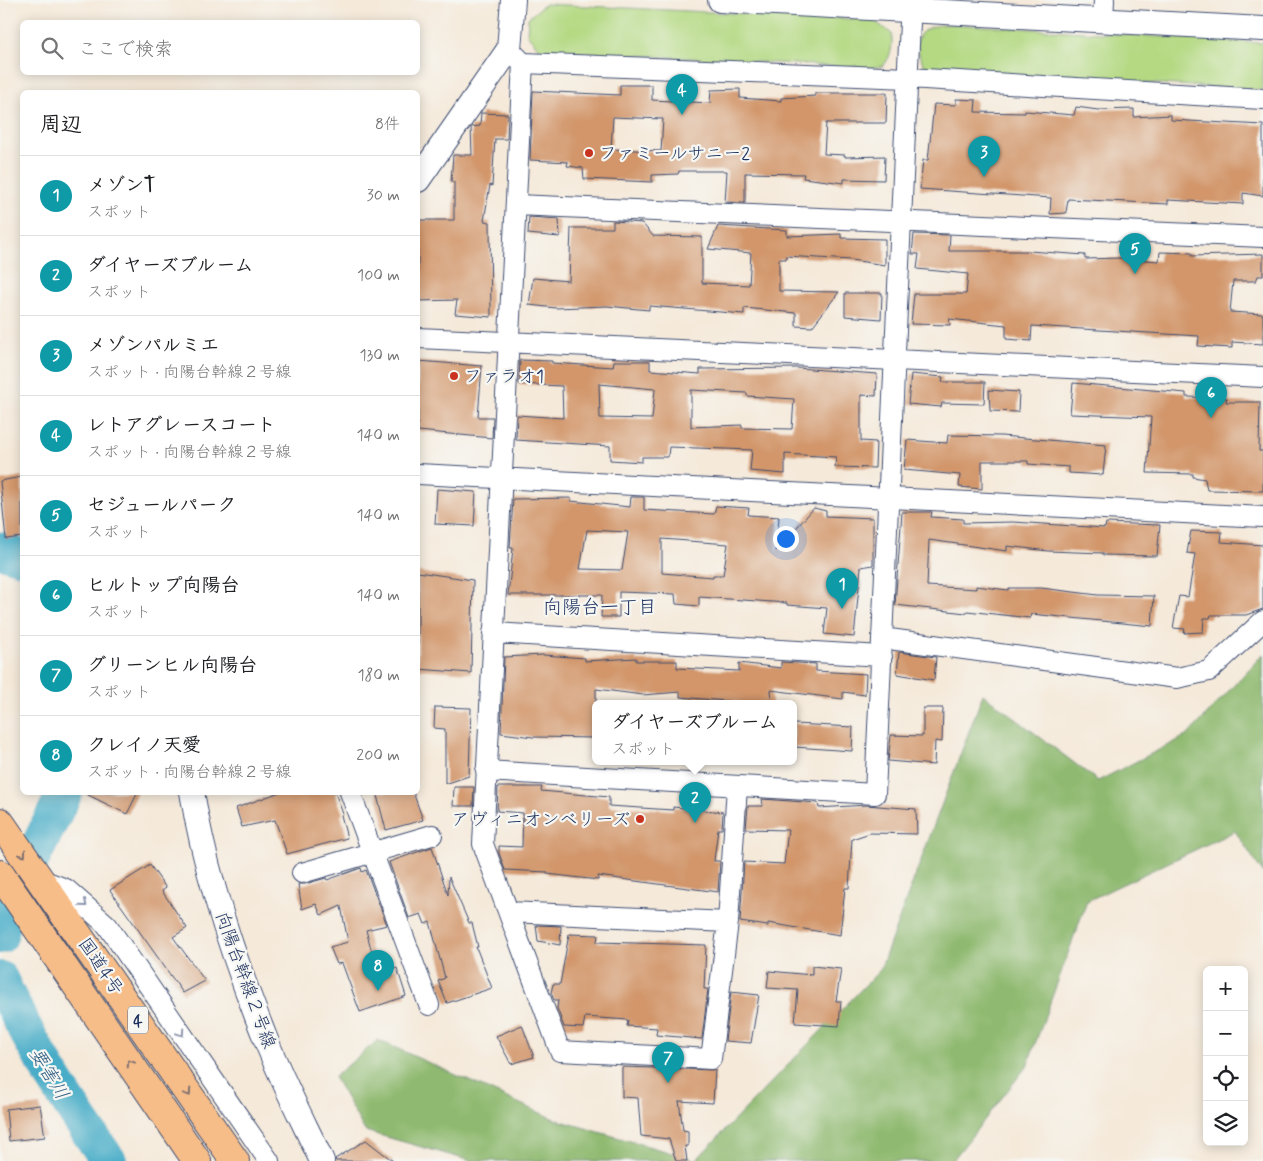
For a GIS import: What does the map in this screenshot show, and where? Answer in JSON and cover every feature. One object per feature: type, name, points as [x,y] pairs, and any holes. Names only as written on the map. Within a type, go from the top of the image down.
[{"type":"highway","name":"国道4号","points":[[2,825],[42,880],[234,1161]]},
{"type":"highway","name":"国道4号","points":[[0,874],[197,1161]]},
{"type":"street","points":[[513,0],[516,56],[516,205],[483,844],[560,1051],[711,1059],[728,922],[737,787]]},
{"type":"street","points":[[720,0],[1103,10],[1263,28]]},
{"type":"street","points":[[486,771],[875,794],[911,5]]},
{"type":"street","points":[[516,56],[1263,99]]},
{"type":"street","points":[[420,177],[516,56]]},
{"type":"street","points":[[516,205],[1263,237]]},
{"type":"street","points":[[420,338],[1263,377]]},
{"type":"street","points":[[420,474],[1263,517]]},
{"type":"street","points":[[493,633],[882,647],[1177,678],[1208,671],[1263,621]]},
{"type":"street","name":"向陽台幹線２号線","points":[[192,795],[199,835],[212,888],[266,1040],[322,1161]]},
{"type":"street","points":[[351,795],[429,1005]]},
{"type":"street","points":[[302,873],[432,835]]},
{"type":"street","points":[[42,880],[66,889],[107,925],[269,1161]]},
{"type":"street","points":[[509,912],[728,922]]},
{"type":"green space","points":[[545,4],[873,20],[892,34],[892,47],[890,55],[883,66],[868,68],[540,50],[527,34],[528,18]]},
{"type":"green space","points":[[951,24],[1263,43],[1263,90],[936,71],[924,65],[919,55],[918,40],[925,30]]},
{"type":"green space","points":[[1263,654],[1263,873],[1235,831],[1087,901],[1027,1066],[952,1161],[471,1161],[365,1131],[334,1077],[378,1040],[554,1119],[696,1160],[880,970],[983,694],[1098,781],[1188,735]]},
{"type":"building","points":[[620,85],[652,85],[652,100],[710,103],[711,90],[740,89],[740,98],[781,101],[781,98],[815,96],[815,93],[887,93],[886,123],[826,123],[824,154],[845,155],[845,157],[885,156],[884,180],[844,179],[844,183],[803,178],[804,174],[745,173],[745,203],[725,202],[727,171],[679,171],[678,174],[652,175],[652,182],[584,179],[583,168],[567,166],[568,162],[530,160],[533,91],[620,95]],"holes":[[[613,117],[663,119],[661,151],[611,149]]]},
{"type":"building","points":[[956,99],[976,100],[975,112],[1025,113],[1025,111],[1074,115],[1076,107],[1098,110],[1134,109],[1134,117],[1171,115],[1171,120],[1263,125],[1263,196],[1243,193],[1243,204],[1168,200],[1168,204],[1068,199],[1066,213],[1050,214],[1051,198],[920,189],[923,160],[928,160],[934,104],[956,105]]},
{"type":"building","points":[[481,113],[508,114],[507,139],[495,139],[492,186],[490,185],[484,221],[490,222],[491,317],[455,314],[457,300],[420,301],[420,220],[454,220],[454,182],[451,182],[453,155],[472,155],[471,127],[480,126]]},
{"type":"building","points":[[529,217],[559,219],[560,237],[528,234]]},
{"type":"building","points":[[613,221],[642,223],[653,236],[702,237],[702,283],[749,285],[751,253],[708,249],[718,226],[787,230],[787,236],[841,234],[841,238],[885,239],[885,265],[851,260],[786,256],[786,259],[779,259],[779,291],[839,292],[812,327],[796,326],[796,313],[744,308],[744,314],[649,306],[649,310],[607,306],[556,308],[529,305],[533,278],[569,281],[571,228],[613,228]]},
{"type":"building","points":[[914,234],[950,235],[949,251],[1029,251],[1085,255],[1085,259],[1120,258],[1159,261],[1160,252],[1192,253],[1192,256],[1263,254],[1263,276],[1258,276],[1256,281],[1233,281],[1230,312],[1263,314],[1263,344],[1232,342],[1232,348],[1198,346],[1199,336],[1032,326],[1031,341],[1006,339],[1006,325],[949,319],[950,325],[911,324],[914,294],[966,294],[968,274],[917,269],[919,254],[912,254]]},
{"type":"building","points":[[845,293],[882,293],[881,319],[845,316]]},
{"type":"building","points":[[520,360],[613,367],[614,361],[650,361],[650,370],[700,374],[700,369],[797,368],[877,374],[876,396],[861,395],[861,441],[876,442],[875,468],[835,467],[836,457],[785,454],[785,474],[750,471],[752,450],[669,447],[668,457],[642,457],[642,462],[610,460],[610,446],[516,440],[517,415],[563,418],[562,386],[519,384]],"holes":[[[599,384],[655,389],[652,419],[600,418]],[[691,390],[747,393],[747,396],[794,399],[792,429],[742,428],[742,425],[691,427]]]},
{"type":"building","points":[[420,361],[482,366],[478,417],[493,417],[492,438],[420,431]]},
{"type":"building","points":[[911,374],[943,377],[942,382],[985,382],[984,404],[942,403],[941,407],[908,404]]},
{"type":"building","points":[[1073,383],[1186,393],[1186,397],[1227,398],[1226,402],[1260,402],[1259,451],[1263,451],[1263,491],[1207,490],[1205,479],[1193,477],[1193,474],[1147,473],[1151,417],[1070,414]]},
{"type":"building","points":[[989,390],[1019,392],[1018,412],[990,411]]},
{"type":"building","points":[[948,435],[1001,436],[1106,445],[1103,475],[1069,473],[1069,467],[1028,464],[1028,461],[982,461],[982,489],[959,487],[960,475],[904,470],[907,440],[947,443]]},
{"type":"building","points":[[20,477],[20,537],[6,539],[0,481]]},
{"type":"building","points":[[437,489],[476,492],[474,526],[435,524]]},
{"type":"building","points":[[631,497],[644,497],[644,510],[714,514],[716,506],[749,508],[748,515],[779,517],[776,551],[814,508],[826,511],[826,516],[873,518],[873,565],[861,567],[854,637],[824,634],[827,608],[787,605],[787,603],[699,597],[699,606],[676,604],[675,594],[619,592],[619,617],[601,617],[602,595],[508,595],[513,548],[510,548],[513,499],[571,498],[571,501],[630,507]],"holes":[[[587,530],[628,532],[622,570],[580,569]],[[662,539],[728,544],[723,575],[713,575],[713,577],[662,573]]]},
{"type":"building","points":[[902,512],[932,512],[931,517],[963,519],[963,523],[1013,522],[1105,528],[1106,523],[1160,525],[1157,556],[1103,555],[1103,553],[1048,551],[1007,546],[1007,551],[929,540],[927,586],[976,589],[976,586],[1008,590],[1009,588],[1041,588],[1098,595],[1154,596],[1152,626],[1031,614],[1030,618],[967,611],[966,613],[895,605]]},
{"type":"building","points":[[1191,531],[1222,532],[1221,542],[1263,545],[1263,609],[1246,615],[1211,615],[1210,618],[1204,618],[1203,632],[1184,633],[1185,629],[1173,628],[1179,596],[1188,597],[1195,554],[1187,553]]},
{"type":"building","points":[[420,572],[473,580],[471,673],[420,669]]},
{"type":"building","points":[[899,652],[936,657],[934,680],[897,674]]},
{"type":"building","points":[[543,655],[585,658],[585,661],[636,658],[636,661],[677,661],[677,668],[739,671],[739,663],[781,668],[781,662],[816,664],[816,671],[866,674],[865,695],[843,692],[843,699],[771,690],[772,700],[714,700],[680,697],[680,692],[643,695],[596,689],[596,700],[592,700],[592,738],[533,737],[501,733],[504,657]]},
{"type":"building","points":[[435,707],[471,708],[469,776],[445,784],[445,729],[434,728]]},
{"type":"building","points":[[923,708],[943,708],[942,742],[935,741],[934,765],[888,761],[891,735],[923,736]]},
{"type":"building","points":[[797,724],[853,727],[852,751],[797,747]]},
{"type":"building","points":[[454,787],[474,787],[473,806],[453,806]]},
{"type":"building","points":[[498,787],[542,787],[541,791],[609,797],[609,806],[673,810],[673,807],[723,812],[722,829],[718,829],[714,861],[720,861],[718,892],[598,876],[598,880],[547,874],[547,872],[505,870],[499,853],[499,846],[522,847],[523,813],[497,811]]},
{"type":"building","points":[[88,795],[136,795],[127,814]]},
{"type":"building","points":[[272,795],[336,795],[343,814],[341,815],[347,838],[287,854],[275,820],[242,827],[236,808]]},
{"type":"building","points":[[377,795],[414,795],[423,820],[386,830]]},
{"type":"building","points":[[762,799],[818,803],[819,808],[866,805],[916,809],[917,834],[870,833],[852,839],[849,888],[845,888],[840,935],[768,923],[768,926],[740,922],[744,862],[784,864],[788,830],[746,829],[748,806],[763,806]]},
{"type":"building","points":[[432,847],[448,895],[449,877],[469,923],[472,923],[478,947],[476,947],[492,988],[447,1003],[438,981],[445,978],[430,922],[425,924],[421,914],[409,918],[389,862]]},
{"type":"building","points":[[150,865],[166,888],[162,891],[187,928],[173,937],[205,981],[183,993],[110,890]]},
{"type":"building","points":[[361,868],[362,872],[366,870],[387,925],[366,930],[378,975],[397,968],[406,996],[360,1012],[342,963],[337,964],[330,947],[348,942],[341,906],[321,915],[316,904],[302,909],[298,884],[326,878],[327,880]]},
{"type":"building","points":[[536,925],[561,926],[560,945],[538,941]]},
{"type":"building","points":[[569,934],[598,935],[597,942],[706,945],[704,989],[708,989],[702,1039],[656,1035],[657,1028],[627,1026],[628,1020],[585,1017],[583,1028],[564,1027],[557,1008],[558,1000],[554,1000],[551,993],[553,984],[560,984]]},
{"type":"building","points":[[812,966],[841,969],[836,1001],[841,1001],[839,1026],[795,1023],[798,990],[767,988],[769,971],[812,975]]},
{"type":"building","points":[[731,992],[759,995],[751,1043],[725,1041]]},
{"type":"building","points":[[522,1025],[534,1057],[511,1064],[496,1036]]},
{"type":"building","points":[[622,1067],[715,1070],[713,1103],[679,1101],[683,1130],[688,1131],[688,1146],[685,1146],[687,1161],[676,1161],[669,1139],[641,1136],[638,1098],[622,1097]]},
{"type":"building","points":[[40,1105],[45,1137],[9,1141],[6,1109]]},
{"type":"building","points":[[366,1140],[393,1161],[336,1161],[335,1159]]},
{"type":"waterway","name":"要害川","points":[[0,550],[20,556]]},
{"type":"waterway","name":"要害川","points":[[0,936],[6,912],[64,795]]},
{"type":"waterway","name":"要害川","points":[[0,979],[50,1073],[109,1161]]},
{"type":"place","name":"レトアグレースコート","points":[[682,115]]},
{"type":"place","name":"ファミールサニー2","points":[[589,153]]},
{"type":"place","name":"メゾンパルミエ","points":[[984,177]]},
{"type":"place","name":"セジュールパーク","points":[[1135,274]]},
{"type":"place","name":"ファラオ1","points":[[454,376]]},
{"type":"place","name":"ヒルトップ向陽台","points":[[1211,418]]},
{"type":"place","name":"メゾンT","points":[[842,609]]},
{"type":"place","name":"アヴィニオンベリーズ","points":[[640,819]]},
{"type":"place","name":"ダイヤーズブルーム","points":[[695,823]]},
{"type":"place","name":"クレイノ天愛","points":[[378,991]]},
{"type":"place","name":"グリーンヒル向陽台","points":[[668,1083]]},
{"type":"district","name":"向陽台一丁目","points":[[600,606]]}]
